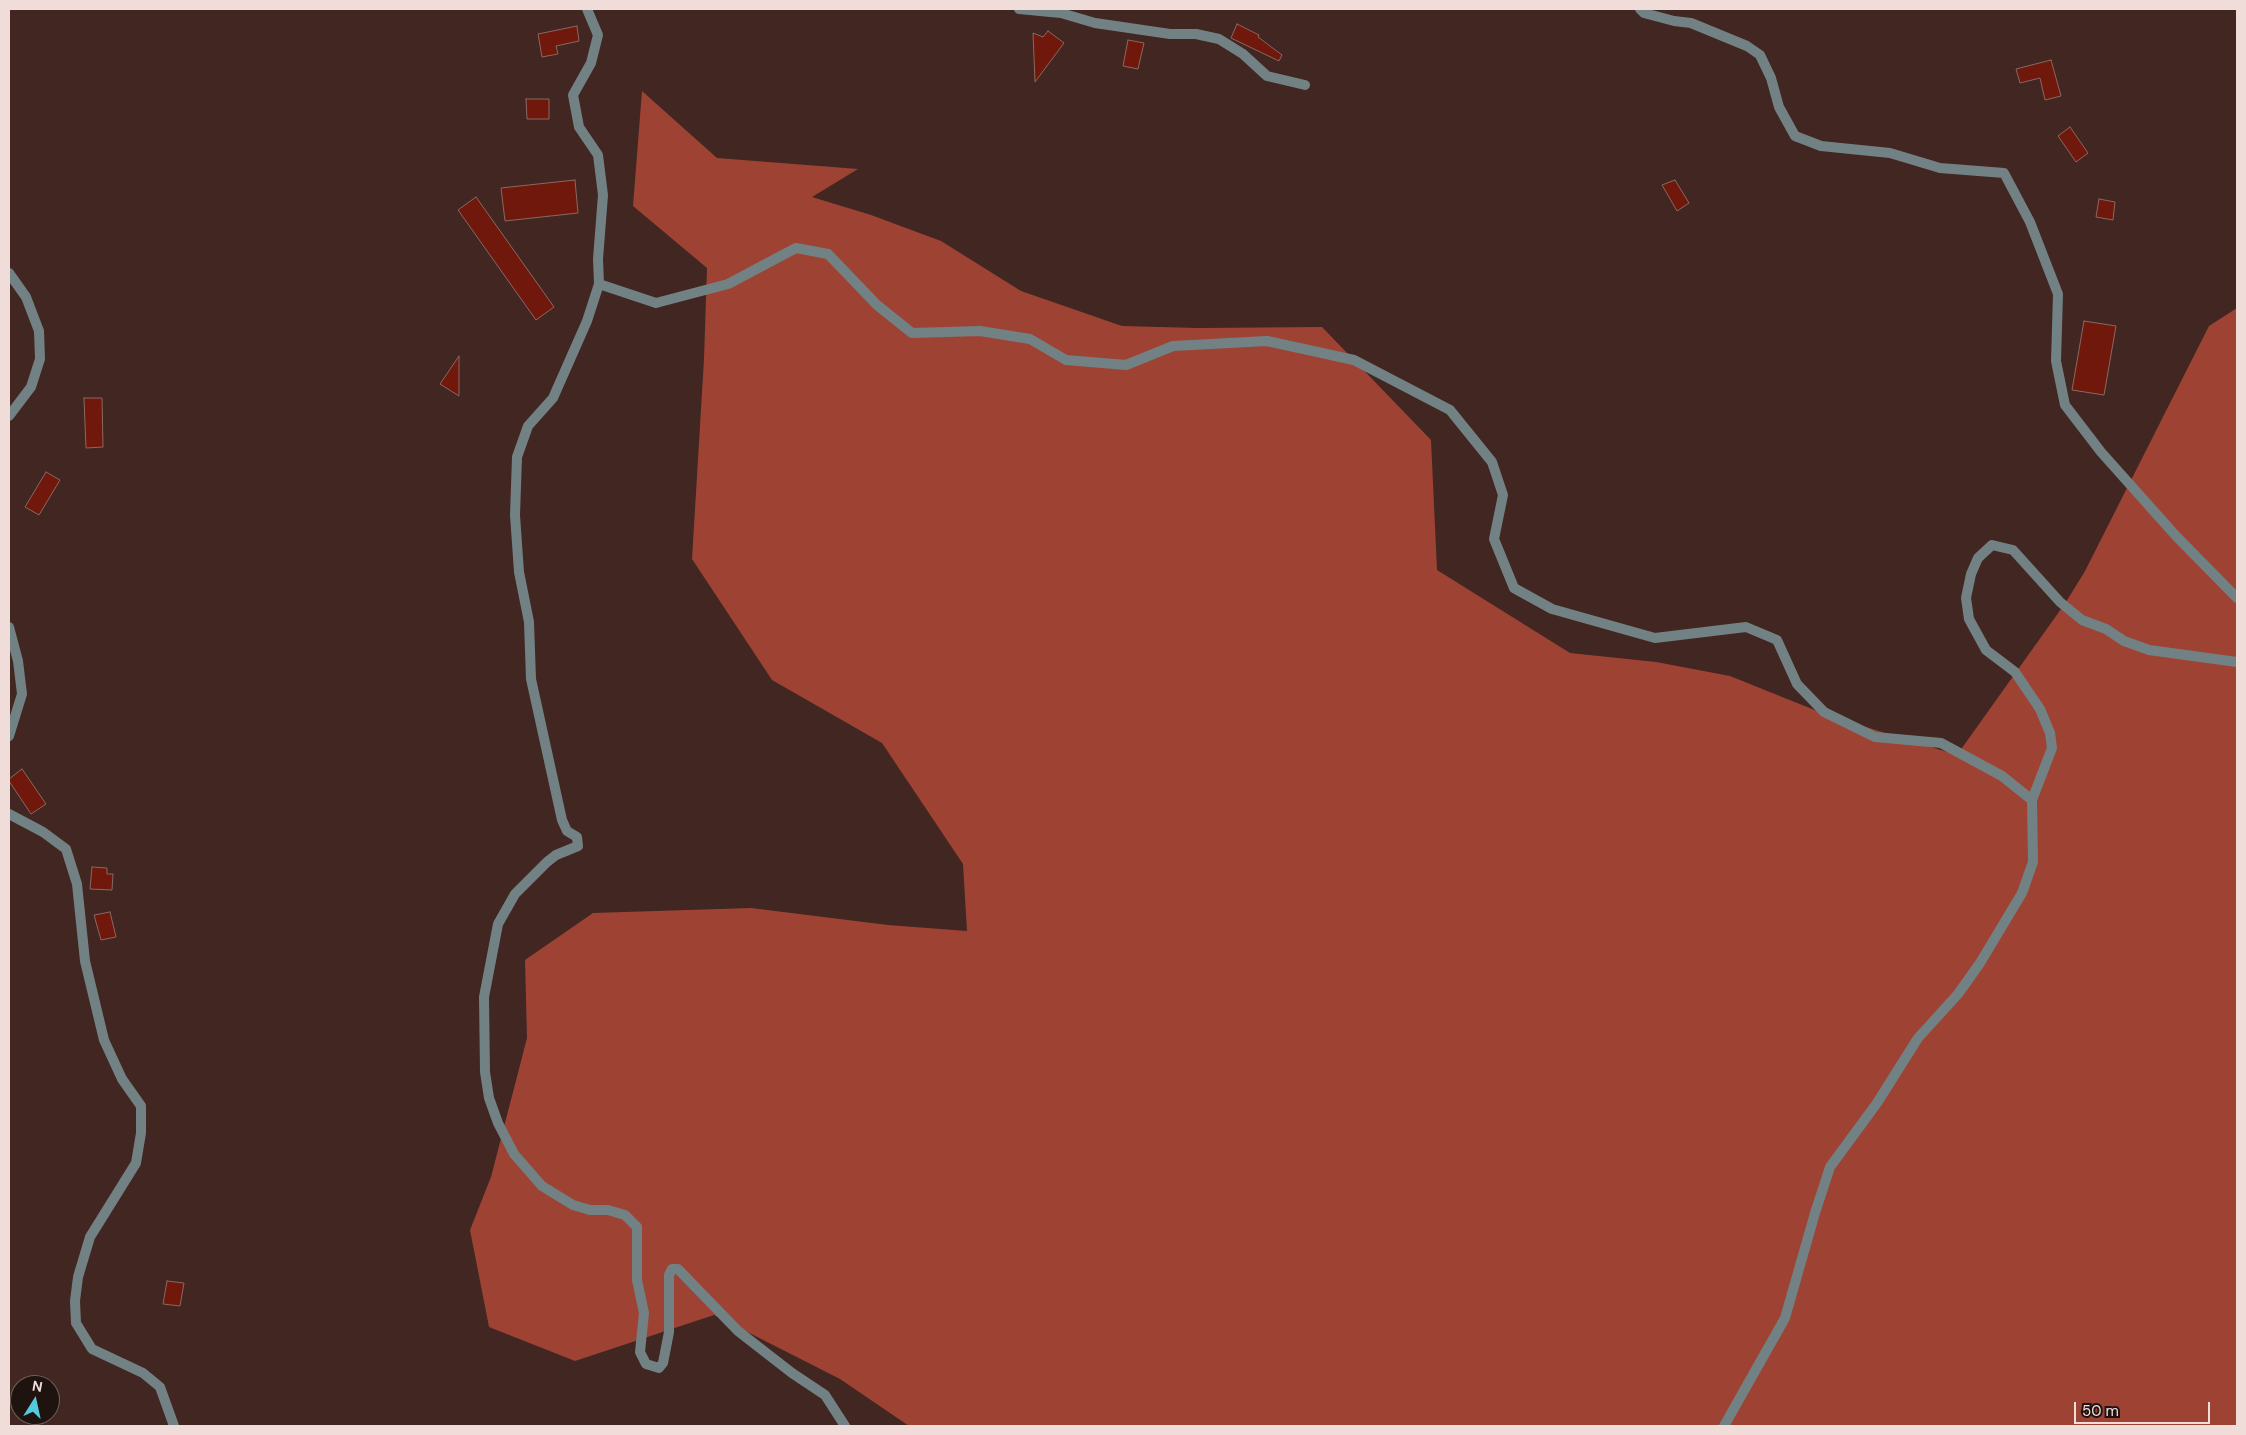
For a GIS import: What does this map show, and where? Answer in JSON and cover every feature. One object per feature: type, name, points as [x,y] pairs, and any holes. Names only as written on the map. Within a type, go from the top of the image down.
[{"type":"street","points":[[588,9],[598,36],[591,63],[573,95],[578,127],[598,155],[603,195],[598,260],[599,284],[587,321],[553,398],[528,426],[517,457],[515,515],[519,572],[529,622],[531,678],[562,820],[568,831],[577,838],[578,846],[556,855],[515,894],[498,924],[484,996],[485,1072],[489,1098],[498,1123],[514,1154],[542,1186],[573,1205],[590,1210],[608,1210],[625,1215],[637,1227],[637,1280],[644,1313],[640,1352],[646,1364],[658,1368],[663,1364],[669,1332],[669,1275],[672,1269],[678,1268],[738,1331],[792,1373],[825,1395],[845,1426]]},
{"type":"street","points":[[1019,9],[1061,13],[1095,23],[1170,34],[1196,34],[1219,39],[1243,54],[1267,76],[1305,85]]},
{"type":"street","points":[[1640,9],[1644,13],[1674,21],[1691,23],[1747,46],[1760,55],[1771,78],[1779,107],[1795,136],[1821,146],[1890,153],[1940,168],[2004,173],[2030,222],[2058,294],[2056,360],[2065,405],[2101,452],[2176,536],[2237,598]]},
{"type":"street","points":[[599,284],[656,303],[728,284],[796,248],[828,254],[877,305],[912,333],[980,331],[1030,339],[1066,360],[1126,365],[1173,346],[1267,340],[1354,360],[1450,410],[1492,462],[1503,495],[1494,539],[1514,588],[1552,609],[1655,638],[1746,627],[1777,640],[1797,684],[1824,712],[1874,737],[1941,743],[2002,776],[2032,800]]},
{"type":"street","points":[[9,273],[26,297],[39,331],[40,360],[31,387],[9,416]]},
{"type":"street","points":[[1724,1426],[1785,1318],[1830,1167],[1877,1103],[1918,1038],[1958,994],[1980,963],[2022,893],[2034,862],[2032,800],[2052,748],[2050,733],[2040,709],[2015,672],[1986,650],[1969,619],[1966,598],[1971,574],[1978,558],[1992,545],[2013,550],[2060,602],[2082,620],[2106,628],[2124,640],[2149,650],[2237,662]]},
{"type":"street","points":[[9,627],[18,661],[22,694],[9,736]]},
{"type":"street","points":[[9,814],[43,832],[66,849],[77,884],[85,961],[104,1040],[122,1079],[141,1106],[141,1134],[136,1163],[90,1237],[78,1278],[76,1323],[92,1349],[143,1373],[160,1387],[174,1426]]},
{"type":"shaded area","points":[[642,91],[717,158],[858,169],[812,197],[871,215],[941,241],[1021,291],[1122,326],[1198,328],[1322,327],[1431,440],[1437,570],[1570,653],[1656,662],[1730,676],[1827,715],[1957,755],[2066,602],[2085,571],[2209,326],[2237,308],[2237,1426],[909,1426],[840,1379],[714,1315],[575,1361],[489,1327],[470,1230],[491,1177],[527,1038],[525,960],[593,913],[751,908],[888,925],[967,931],[963,864],[882,743],[772,680],[692,559],[704,359],[707,268],[633,206]]},
{"type":"building","points":[[1237,24],[1259,35],[1258,37],[1282,55],[1279,61],[1231,38]]},
{"type":"building","points":[[577,26],[579,41],[556,46],[558,54],[542,57],[538,34]]},
{"type":"building","points":[[1048,31],[1064,43],[1035,82],[1033,33],[1043,37]]},
{"type":"building","points":[[1128,40],[1144,43],[1138,69],[1123,66]]},
{"type":"building","points":[[2051,60],[2061,96],[2045,100],[2040,78],[2020,83],[2016,69]]},
{"type":"building","points":[[526,99],[549,99],[549,119],[527,119]]},
{"type":"building","points":[[2070,127],[2088,153],[2076,162],[2058,136]]},
{"type":"building","points":[[575,180],[578,213],[505,221],[501,188]]},
{"type":"building","points":[[1675,180],[1689,203],[1677,211],[1662,185]]},
{"type":"building","points":[[476,197],[554,307],[536,320],[458,210]]},
{"type":"building","points":[[2099,199],[2115,202],[2113,220],[2096,217]]},
{"type":"building","points":[[2084,321],[2116,326],[2104,395],[2072,390]]},
{"type":"building","points":[[459,356],[459,396],[440,384]]},
{"type":"building","points":[[84,398],[102,398],[103,447],[86,448]]},
{"type":"building","points":[[46,472],[60,480],[39,515],[25,507]]},
{"type":"building","points":[[22,769],[46,804],[31,814],[9,781]]},
{"type":"building","points":[[92,867],[107,868],[107,874],[113,874],[112,890],[90,889]]},
{"type":"building","points":[[110,912],[116,937],[101,940],[94,915]]},
{"type":"building","points":[[167,1281],[184,1283],[180,1306],[163,1304]]}]
